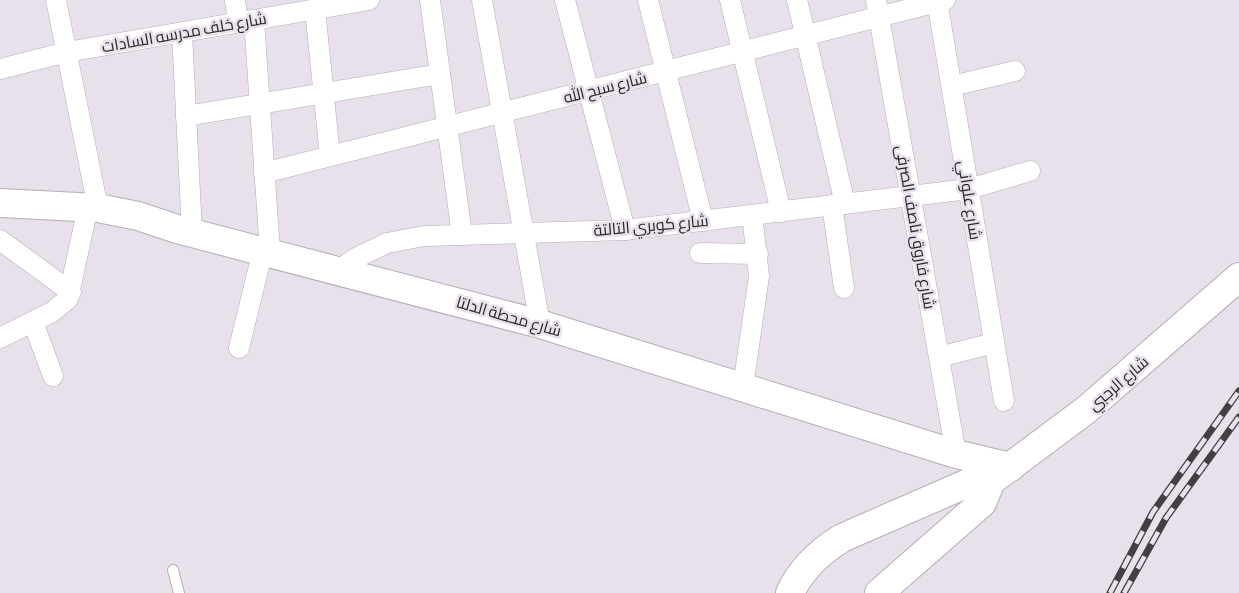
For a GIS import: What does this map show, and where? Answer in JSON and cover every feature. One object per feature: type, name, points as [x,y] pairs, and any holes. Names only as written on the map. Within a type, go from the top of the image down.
[{"type":"street","points":[[0,338],[59,309],[71,292],[93,208],[56,0]]},
{"type":"street","points":[[235,0],[246,22],[260,104],[266,251],[239,348]]},
{"type":"street","name":"شارع خلف مدرسه السادات","points":[[0,69],[67,52],[369,0]]},
{"type":"street","points":[[430,0],[462,235]]},
{"type":"street","points":[[482,0],[540,324]]},
{"type":"street","points":[[565,0],[625,230]]},
{"type":"street","points":[[648,0],[703,221]]},
{"type":"street","points":[[730,0],[781,212]]},
{"type":"street","points":[[797,0],[839,205],[844,288]]},
{"type":"street","name":"شارع سبح الله","points":[[264,173],[806,35],[878,8],[940,1]]},
{"type":"street","name":"شارع علواني","points":[[940,1],[1004,401]]},
{"type":"street","name":"شارع فاروق ناصف الصرفى","points":[[878,8],[956,454]]},
{"type":"street","points":[[315,9],[330,156]]},
{"type":"street","points":[[182,33],[192,233]]},
{"type":"street","points":[[952,86],[1015,71]]},
{"type":"street","points":[[186,116],[440,74]]},
{"type":"street","name":"شارع كوبري التالتة","points":[[339,270],[354,259],[387,243],[424,236],[625,230],[969,189],[1030,171]]},
{"type":"street","name":"شارع محطة الدلتا","points":[[0,203],[93,208],[138,216],[192,233],[540,324],[956,454],[1001,474]]},
{"type":"street","points":[[743,387],[757,298],[758,254],[752,215]]},
{"type":"street","points":[[0,240],[71,292]]},
{"type":"street","points":[[700,253],[758,254]]},
{"type":"street","name":"شارع الرجبي","points":[[1001,474],[1086,410],[1239,277]]},
{"type":"street","points":[[33,322],[53,375]]},
{"type":"street","points":[[939,357],[994,343]]},
{"type":"street","points":[[790,593],[824,550],[842,538],[968,483],[1001,474]]},
{"type":"street","points":[[879,593],[982,503],[1001,474]]},
{"type":"lane","points":[[173,570],[179,593]]},
{"type":"railway","points":[[1110,593],[1153,512],[1239,391]]},
{"type":"railway","points":[[1124,593],[1166,518],[1239,417]]}]
